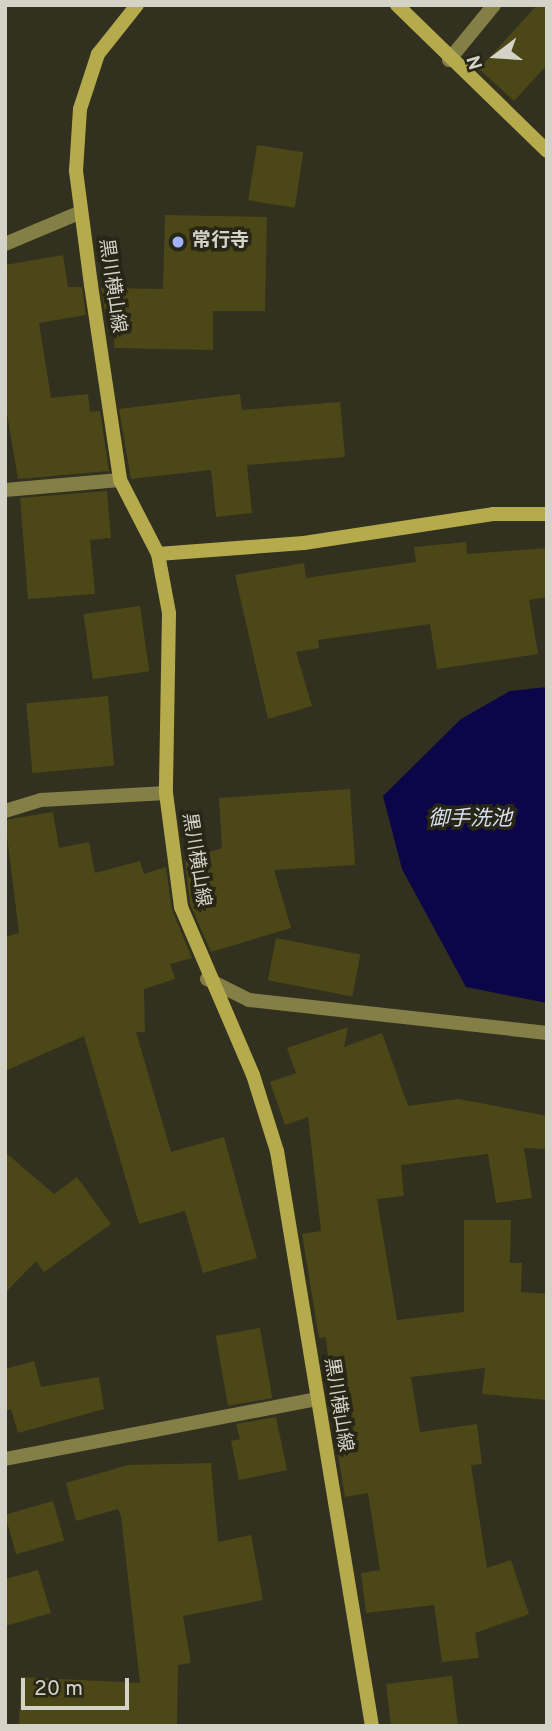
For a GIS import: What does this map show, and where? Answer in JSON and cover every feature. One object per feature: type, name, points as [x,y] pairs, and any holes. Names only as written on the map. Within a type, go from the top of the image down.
[{"type":"main road","name":"黒川横山線","points":[[137,5],[98,54],[80,109],[76,171],[81,212],[120,480],[158,554],[169,613],[166,793],[181,907],[207,978],[253,1075],[277,1151],[372,1726]]},
{"type":"main road","points":[[397,5],[449,60],[547,151]]},
{"type":"main road","points":[[158,554],[304,544],[493,514],[547,514]]},
{"type":"street","points":[[449,60],[494,5]]},
{"type":"street","points":[[5,244],[81,212]]},
{"type":"street","points":[[5,490],[120,480]]},
{"type":"street","points":[[5,811],[41,800],[166,793]]},
{"type":"street","points":[[207,978],[249,1000],[547,1033]]},
{"type":"street","points":[[5,1459],[316,1399]]},
{"type":"water","name":"御手洗池","points":[[547,687],[547,1003],[466,987],[402,869],[383,796],[461,719],[510,691]]},
{"type":"building","points":[[537,5],[547,5],[547,65],[514,101],[479,69]]},
{"type":"building","points":[[257,145],[303,152],[295,208],[248,200]]},
{"type":"building","points":[[165,215],[267,217],[265,311],[213,311],[213,350],[114,348],[115,310],[105,312],[101,288],[163,289]]},
{"type":"building","points":[[63,255],[68,287],[82,287],[86,315],[39,323],[51,398],[88,394],[90,412],[100,411],[109,471],[18,479],[5,402],[5,265]]},
{"type":"building","points":[[240,394],[242,410],[340,402],[345,457],[247,465],[252,513],[216,517],[211,470],[131,479],[119,409]]},
{"type":"building","points":[[107,491],[111,538],[90,540],[95,594],[28,599],[20,498]]},
{"type":"building","points":[[466,542],[467,554],[547,548],[547,597],[529,600],[538,654],[437,669],[430,624],[318,640],[319,648],[296,652],[312,706],[268,719],[235,575],[304,563],[306,578],[416,562],[414,547]]},
{"type":"building","points":[[140,606],[149,671],[93,679],[84,614]]},
{"type":"building","points":[[108,696],[114,766],[32,773],[26,703]]},
{"type":"building","points":[[350,789],[355,865],[274,870],[291,928],[211,952],[190,904],[185,860],[222,848],[219,798]]},
{"type":"building","points":[[53,812],[59,848],[89,842],[95,873],[140,861],[144,874],[166,867],[172,910],[192,958],[170,964],[175,979],[144,989],[145,1032],[136,1032],[171,1152],[224,1137],[257,1258],[203,1273],[185,1211],[139,1224],[84,1036],[5,1071],[5,937],[19,933],[5,820]]},
{"type":"building","points":[[276,938],[360,954],[352,997],[268,980]]},
{"type":"building","points":[[348,1027],[344,1047],[382,1033],[408,1106],[459,1099],[547,1116],[547,1149],[524,1148],[532,1198],[496,1203],[488,1154],[401,1165],[404,1196],[377,1199],[397,1320],[464,1312],[464,1220],[511,1220],[510,1263],[522,1263],[521,1292],[547,1294],[547,1400],[482,1394],[485,1368],[411,1377],[420,1432],[477,1424],[482,1464],[471,1465],[487,1568],[511,1560],[529,1614],[475,1633],[479,1658],[442,1662],[434,1605],[366,1613],[361,1573],[380,1570],[368,1493],[345,1497],[335,1436],[354,1433],[344,1365],[329,1367],[326,1337],[319,1338],[302,1234],[321,1231],[308,1117],[285,1125],[270,1082],[296,1073],[287,1048]]},
{"type":"building","points":[[5,1152],[54,1194],[77,1177],[111,1224],[44,1272],[36,1261],[5,1293]]},
{"type":"building","points":[[260,1328],[272,1398],[228,1406],[216,1336]]},
{"type":"building","points":[[34,1361],[41,1387],[99,1377],[104,1409],[18,1433],[11,1409],[5,1411],[5,1369]]},
{"type":"building","points":[[276,1417],[287,1470],[239,1480],[231,1441],[240,1439],[236,1424]]},
{"type":"building","points":[[211,1463],[218,1542],[251,1535],[263,1600],[183,1616],[191,1663],[178,1665],[177,1726],[19,1726],[21,1677],[140,1683],[121,1516],[118,1509],[76,1521],[66,1483],[128,1465]]},
{"type":"building","points":[[53,1501],[64,1540],[16,1554],[5,1515]]},
{"type":"building","points":[[38,1570],[51,1613],[5,1626],[5,1579]]},
{"type":"building","points":[[452,1676],[458,1726],[391,1726],[386,1684]]},
{"type":"place","name":"常行寺","points":[[178,242]]}]
